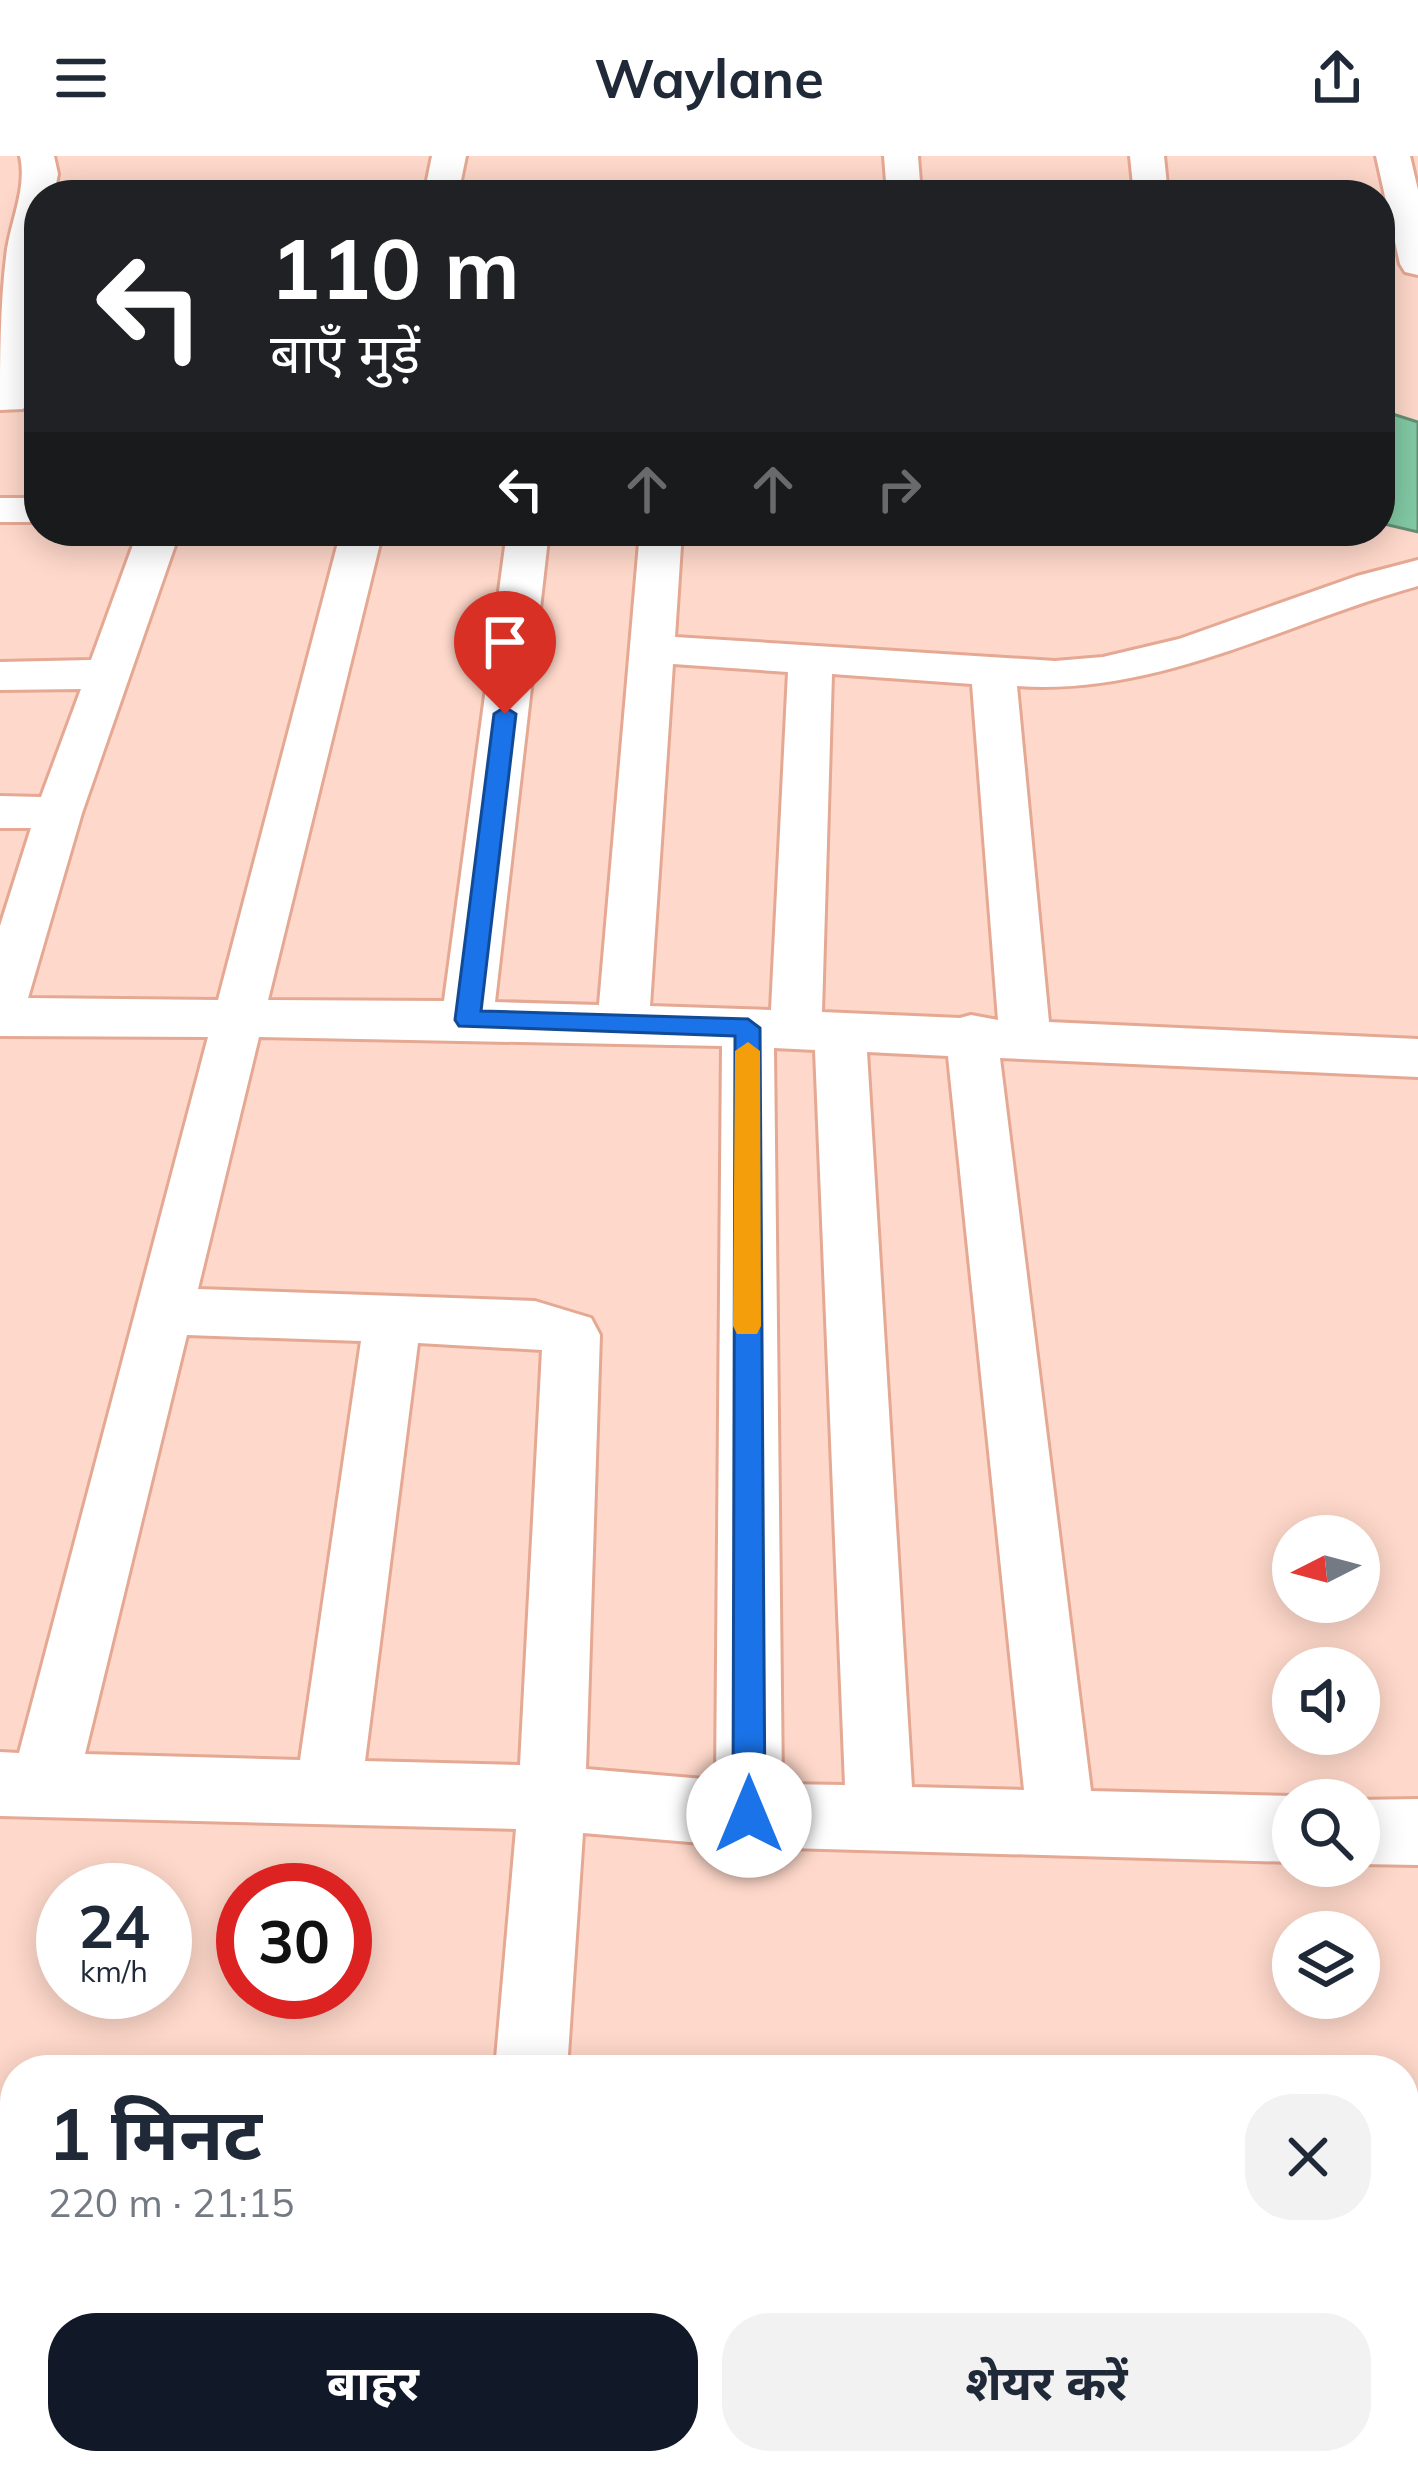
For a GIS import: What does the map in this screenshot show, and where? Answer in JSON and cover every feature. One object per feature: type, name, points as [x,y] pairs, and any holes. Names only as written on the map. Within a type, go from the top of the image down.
[{"type":"street","points":[[1393,156],[1418,264]]},
{"type":"street","points":[[13,251],[16,400]]},
{"type":"street","points":[[0,1007],[16,899],[59,813],[154,546]]},
{"type":"street","points":[[358,546],[162,1311],[22,1785],[552,1798],[749,1815],[1272,1828]]},
{"type":"street","points":[[467,1020],[525,546]]},
{"type":"street","points":[[623,1024],[660,546]]},
{"type":"street","points":[[654,649],[1101,674],[1219,644],[1340,595],[1418,573]]},
{"type":"street","points":[[749,1815],[795,1029],[811,659]]},
{"type":"street","points":[[993,670],[998,1036],[1060,1823]]},
{"type":"street","points":[[0,676],[111,674]]},
{"type":"street","points":[[0,812],[59,813]]},
{"type":"street","points":[[0,1016],[467,1020],[795,1029],[1418,1058]]},
{"type":"street","points":[[795,1029],[880,1819]]},
{"type":"street","points":[[162,1311],[535,1324],[571,1335],[552,1798],[532,2055]]},
{"type":"street","points":[[328,1793],[392,1319]]},
{"type":"street","points":[[1380,1831],[1418,1832]]},
{"type":"shaded area","points":[[1395,415],[1418,422],[1418,532],[1395,527]]},
{"type":"slow traffic","points":[[747,1326],[748,1051]]},
{"type":"route","points":[[505,714],[467,1020],[748,1028],[749,1815]]}]
